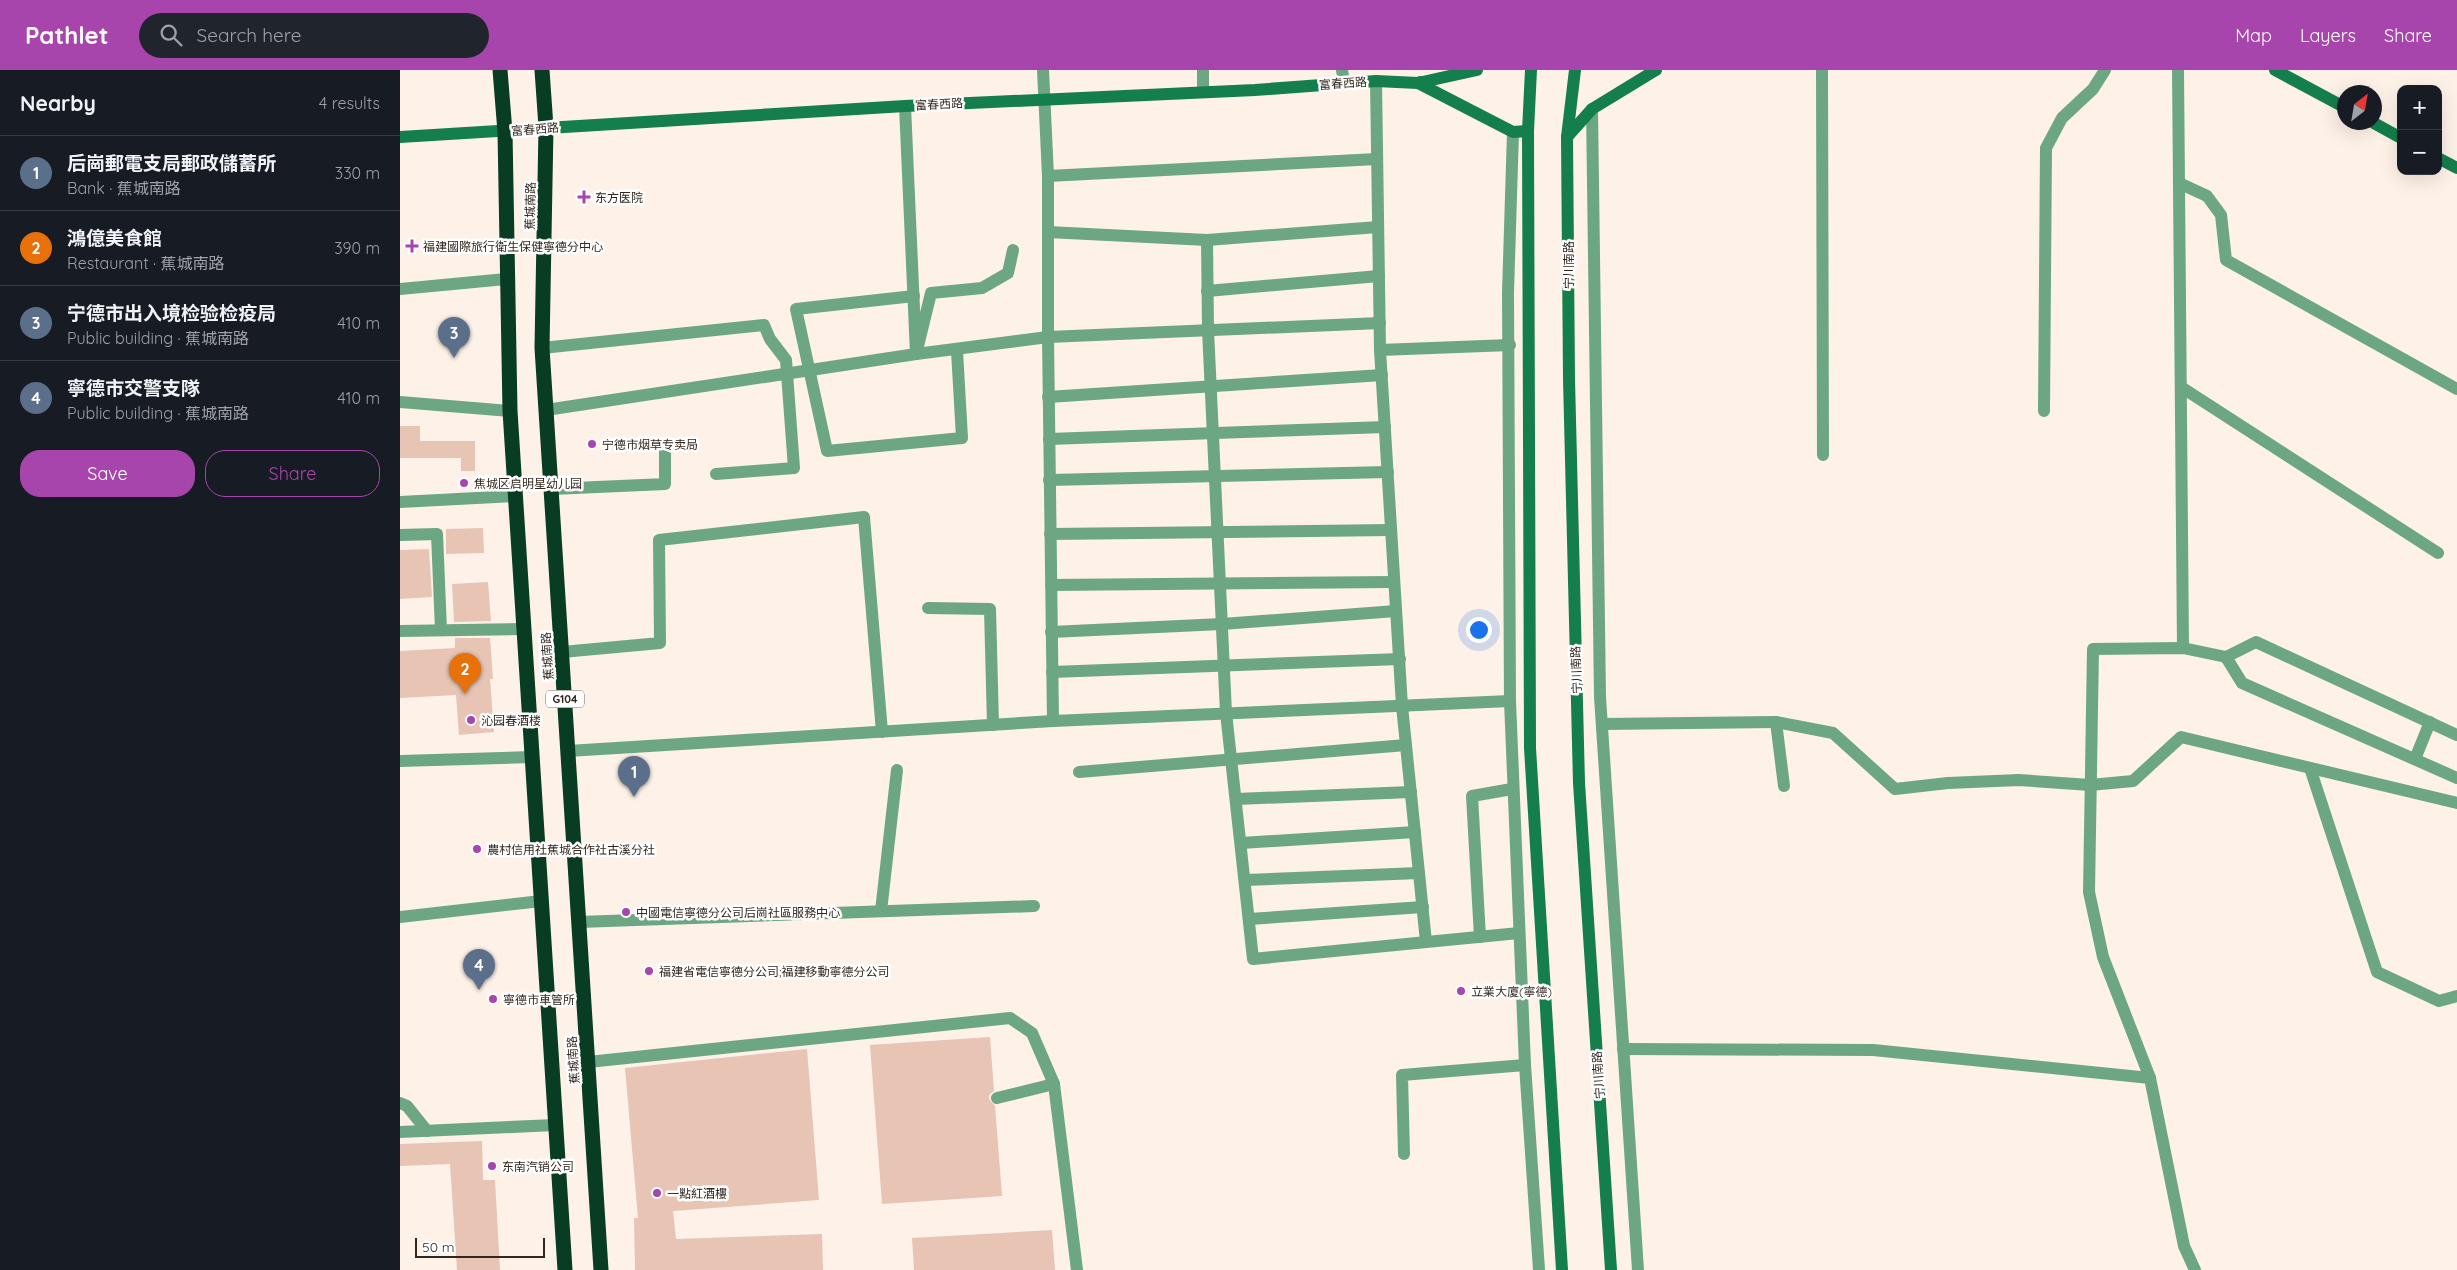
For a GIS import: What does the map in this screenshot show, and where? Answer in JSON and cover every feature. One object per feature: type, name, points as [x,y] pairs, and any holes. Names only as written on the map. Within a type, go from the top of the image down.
[{"type":"highway","name":"蕉城南路","points":[[500,70],[505,132],[506,279],[510,411],[565,1270]]},
{"type":"highway","name":"蕉城南路","points":[[542,70],[546,127],[542,348],[601,1270]]},
{"type":"main road","points":[[1418,83],[1439,70]]},
{"type":"main road","name":"富春西路","points":[[400,138],[505,132],[546,127],[905,106],[1203,92],[1376,81],[1418,83],[1477,70]]},
{"type":"main road","points":[[1531,70],[1528,131],[1530,748],[1562,1270]]},
{"type":"main road","name":"宁川南路","points":[[1575,70],[1567,137],[1569,379],[1579,783],[1611,1270]]},
{"type":"main road","points":[[1567,137],[1592,109],[1656,70]]},
{"type":"main road","points":[[2275,70],[2337,104]]},
{"type":"main road","points":[[1418,83],[1513,132],[1528,131]]},
{"type":"main road","points":[[2382,128],[2397,136]]},
{"type":"main road","points":[[2442,160],[2457,168]]},
{"type":"street","points":[[1043,70],[1048,176],[1048,397],[1053,721]]},
{"type":"street","points":[[1203,70],[1203,92]]},
{"type":"street","points":[[1342,70],[1344,83]]},
{"type":"street","points":[[1822,70],[1823,455]]},
{"type":"street","points":[[2044,411],[2046,148],[2062,118],[2093,89],[2106,70]]},
{"type":"street","points":[[2178,70],[2183,648]]},
{"type":"street","points":[[1376,81],[1380,350],[1402,706],[1426,942]]},
{"type":"street","points":[[905,106],[916,354]]},
{"type":"street","points":[[1592,109],[1602,724],[1638,1270]]},
{"type":"street","points":[[1513,132],[1508,293],[1510,345],[1510,701],[1512,789],[1525,1065],[1539,1270]]},
{"type":"street","points":[[1048,176],[1377,159]]},
{"type":"street","points":[[2179,183],[2207,196],[2221,215],[2226,260],[2457,389]]},
{"type":"street","points":[[1048,232],[1207,240],[1378,227]]},
{"type":"street","points":[[1207,240],[1208,330],[1226,713],[1253,960],[1519,933]]},
{"type":"street","points":[[916,354],[931,293],[982,288],[1008,273],[1013,250]]},
{"type":"street","points":[[1207,291],[1379,276]]},
{"type":"street","points":[[400,289],[506,279]]},
{"type":"street","points":[[914,296],[796,309],[808,372],[827,451],[962,438],[957,351]]},
{"type":"street","points":[[546,410],[786,376],[916,354],[957,351],[1048,337],[1380,323]]},
{"type":"street","points":[[542,348],[764,325],[770,338],[786,360],[794,468],[716,474]]},
{"type":"street","points":[[1380,350],[1510,345]]},
{"type":"street","points":[[1048,397],[1382,375]]},
{"type":"street","points":[[2180,387],[2438,552]]},
{"type":"street","points":[[400,402],[510,411]]},
{"type":"street","points":[[1049,439],[1385,427]]},
{"type":"street","points":[[552,489],[665,484],[665,447]]},
{"type":"street","points":[[1049,480],[1388,472]]},
{"type":"street","points":[[400,502],[515,496]]},
{"type":"street","points":[[562,652],[660,643],[659,540],[864,517],[882,732]]},
{"type":"street","points":[[1050,534],[1391,530]]},
{"type":"street","points":[[400,535],[437,534],[442,630]]},
{"type":"street","points":[[1051,585],[1220,582],[1394,582]]},
{"type":"street","points":[[928,608],[990,609],[993,725]]},
{"type":"street","points":[[1052,632],[1222,624],[1396,611]]},
{"type":"street","points":[[400,631],[524,628]]},
{"type":"street","points":[[2195,1270],[2184,1246],[2150,1078],[2103,957],[2089,892],[2093,649],[2183,648],[2226,657],[2256,642],[2457,735]]},
{"type":"street","points":[[2226,657],[2242,684],[2457,778]]},
{"type":"street","points":[[1052,672],[1224,664],[1400,659]]},
{"type":"street","points":[[568,751],[1053,721],[1510,701]]},
{"type":"street","points":[[1602,724],[1776,722],[1833,733],[1895,788],[1948,782],[2019,780],[2090,785],[2133,781],[2181,737],[2457,803]]},
{"type":"street","points":[[1776,722],[1784,786]]},
{"type":"street","points":[[2415,759],[2430,722]]},
{"type":"street","points":[[1079,772],[1406,745]]},
{"type":"street","points":[[400,761],[532,757]]},
{"type":"street","points":[[2310,768],[2377,972],[2439,1001],[2457,996]]},
{"type":"street","points":[[881,911],[897,770]]},
{"type":"street","points":[[1480,937],[1472,796],[1512,789]]},
{"type":"street","points":[[1236,799],[1411,792]]},
{"type":"street","points":[[1241,844],[1415,832]]},
{"type":"street","points":[[1245,880],[1419,873]]},
{"type":"street","points":[[400,917],[541,901]]},
{"type":"street","points":[[579,922],[1034,906]]},
{"type":"street","points":[[1249,919],[1423,907]]},
{"type":"street","points":[[588,1062],[1010,1018],[1032,1033],[1054,1084],[1077,1270]]},
{"type":"street","points":[[1623,1049],[1874,1050],[2150,1078]]},
{"type":"street","points":[[1404,1154],[1402,1075],[1525,1065]]},
{"type":"street","points":[[997,1098],[1054,1084]]},
{"type":"street","points":[[400,1103],[408,1106],[427,1131]]},
{"type":"street","points":[[400,1132],[555,1125]]},
{"type":"building","points":[[400,426],[420,426],[420,441],[475,441],[475,471],[461,471],[461,458],[400,458]]},
{"type":"building","points":[[483,528],[484,553],[446,554],[446,529]]},
{"type":"building","points":[[429,549],[432,597],[400,599],[400,550]]},
{"type":"building","points":[[488,582],[491,621],[454,622],[452,584]]},
{"type":"building","points":[[455,638],[490,638],[493,679],[490,679],[494,732],[459,735],[456,695],[400,698],[400,651],[455,648]]},
{"type":"building","points":[[990,1037],[994,1091],[989,1095],[989,1099],[995,1106],[1002,1196],[882,1204],[870,1045]]},
{"type":"building","points":[[807,1049],[819,1200],[673,1211],[676,1239],[822,1234],[823,1270],[635,1270],[634,1218],[638,1218],[625,1068]]},
{"type":"building","points":[[482,1141],[483,1180],[495,1180],[500,1270],[457,1270],[450,1164],[400,1166],[400,1144]]},
{"type":"building","points":[[1052,1230],[1055,1270],[914,1270],[912,1238]]},
{"type":"place","name":"东方医院","points":[[584,197]]},
{"type":"place","name":"福建國際旅行衛生保健寧德分中心","points":[[412,246]]},
{"type":"place","name":"宁德市出入境检验检疫局","points":[[454,358]]},
{"type":"place","name":"宁德市烟草专卖局","points":[[592,444]]},
{"type":"place","name":"焦城区启明星幼儿园","points":[[464,483]]},
{"type":"place","name":"鴻億美食館","points":[[465,694]]},
{"type":"place","name":"沁园春酒楼","points":[[471,720]]},
{"type":"place","name":"后崗郵電支局郵政儲蓄所","points":[[634,797]]},
{"type":"place","name":"農村信用社蕉城合作社古溪分社","points":[[477,849]]},
{"type":"place","name":"中國電信寧德分公司后崗社區服務中心","points":[[626,912]]},
{"type":"place","name":"福建省電信寧德分公司;福建移動寧德分公司","points":[[649,971]]},
{"type":"place","name":"寧德市交警支隊","points":[[479,990]]},
{"type":"place","name":"立業大廈(寧德)","points":[[1461,991]]},
{"type":"place","name":"寧德市車管所","points":[[493,999]]},
{"type":"place","name":"东南汽销公司","points":[[492,1166]]},
{"type":"place","name":"一點紅酒樓","points":[[657,1193]]}]
